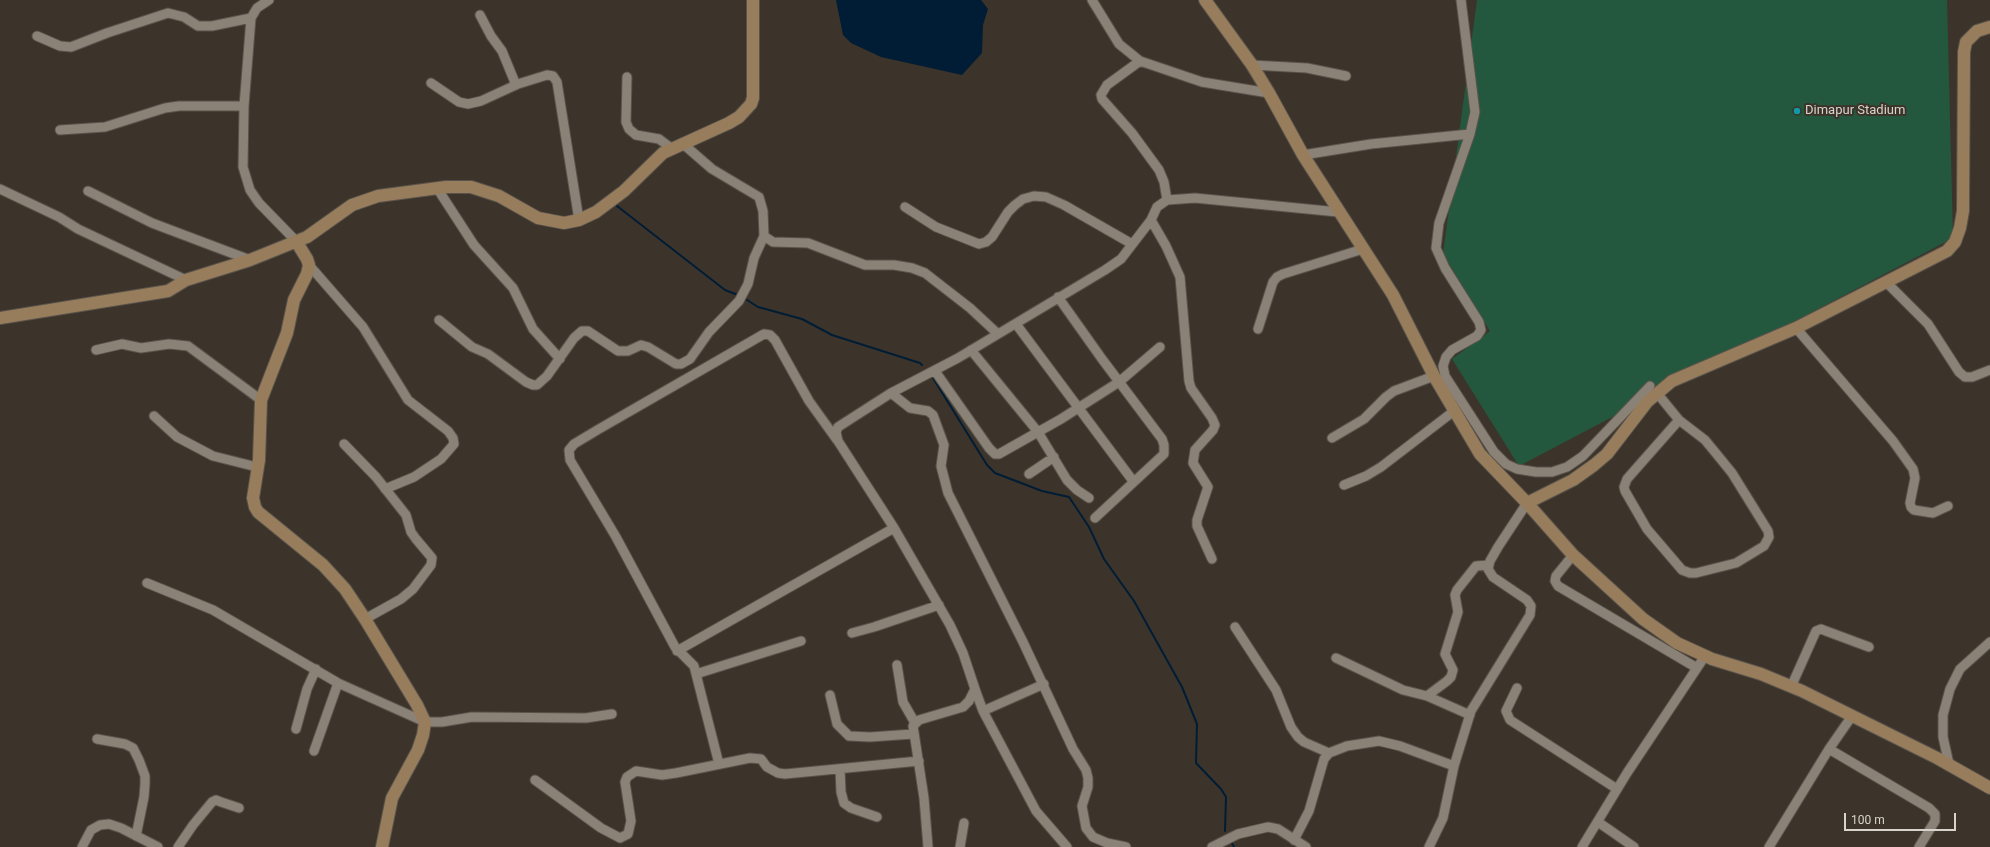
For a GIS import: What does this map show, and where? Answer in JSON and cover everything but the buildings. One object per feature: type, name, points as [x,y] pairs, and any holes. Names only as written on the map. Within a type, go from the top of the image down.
[{"type":"street","points":[[269,0],[256,8],[250,18],[244,106],[243,167],[250,190],[259,203],[296,241],[307,258],[309,265],[363,327],[408,400],[448,431],[454,438],[454,444],[441,459],[414,477],[385,489]]},
{"type":"street","points":[[0,318],[168,291],[186,280],[250,260],[307,237],[324,227],[352,205],[378,196],[437,188],[471,187],[499,196],[525,213],[555,223],[579,220],[596,212],[608,204],[624,191],[663,153],[729,123],[739,117],[751,104],[753,98],[752,0]]},
{"type":"street","points":[[1092,0],[1119,44],[1140,61],[1202,82],[1270,93]]},
{"type":"street","points":[[1205,0],[1252,65],[1270,93],[1303,155],[1338,212],[1393,295],[1434,376],[1480,454],[1573,554],[1643,619],[1677,644],[1705,656],[1746,669],[1791,687],[1949,764],[1990,788]]},
{"type":"street","points":[[1461,0],[1475,112],[1470,134],[1439,223],[1436,248],[1445,268],[1479,322],[1481,330],[1477,336],[1452,350],[1446,357],[1443,366],[1445,376],[1494,452],[1506,464],[1517,469],[1536,472],[1552,472],[1568,467],[1583,456],[1654,390],[1796,328],[1936,258],[1947,251],[1955,242],[1960,228],[1963,211],[1964,52],[1966,42],[1971,35],[1977,31],[1990,27]]},
{"type":"street","points":[[37,36],[60,46],[71,47],[107,33],[168,14],[184,16],[198,26],[212,26],[250,18]]},
{"type":"street","points":[[480,15],[488,32],[502,51],[516,85]]},
{"type":"street","points":[[1140,61],[1103,89],[1100,94],[1102,99],[1159,170],[1164,182],[1167,200]]},
{"type":"street","points":[[1252,65],[1307,68],[1346,76]]},
{"type":"street","points":[[431,83],[459,102],[468,104],[481,101],[516,85],[547,75],[553,76],[558,82],[579,220]]},
{"type":"street","points":[[439,320],[472,347],[488,354],[526,382],[533,385],[542,381],[579,333],[588,331],[618,351],[628,351],[640,345],[644,345],[670,362],[681,364],[690,359],[709,332],[741,297],[748,284],[754,258],[764,236],[763,211],[759,197],[712,170],[677,146],[659,139],[636,135],[629,129],[626,122],[627,77]]},
{"type":"street","points":[[60,130],[105,127],[164,108],[179,106],[244,106]]},
{"type":"street","points":[[1303,155],[1371,144],[1470,134]]},
{"type":"street","points":[[437,188],[474,245],[513,288],[532,328],[560,358]]},
{"type":"street","points":[[0,189],[59,217],[78,229],[186,280]]},
{"type":"street","points":[[88,191],[152,222],[250,260]]},
{"type":"street","points":[[905,207],[936,227],[979,244],[986,242],[992,237],[1008,212],[1023,199],[1034,196],[1046,197],[1064,205],[1132,244]]},
{"type":"street","points":[[838,441],[836,432],[838,426],[891,393],[1016,324],[1121,258],[1151,220],[1157,208],[1167,200],[1195,198],[1338,212]]},
{"type":"street","points":[[1151,220],[1166,246],[1180,277],[1189,381],[1191,388],[1212,418],[1215,425],[1213,430],[1195,450],[1193,455],[1193,463],[1196,470],[1208,487],[1197,520],[1197,526],[1212,559]]},
{"type":"street","points":[[764,236],[773,242],[808,243],[865,265],[894,265],[912,268],[925,273],[970,308],[998,334]]},
{"type":"street","points":[[1258,329],[1266,301],[1273,282],[1277,277],[1282,274],[1363,249]]},
{"type":"street","points":[[309,265],[307,274],[294,300],[287,333],[261,400],[257,467],[253,498],[258,512],[323,565],[340,583],[366,619],[373,634],[417,705],[425,722],[423,735],[418,750],[392,798],[382,847]]},
{"type":"street","points":[[1887,282],[1930,327],[1959,372],[1965,377],[1972,377],[1990,370]]},
{"type":"street","points":[[1058,297],[1162,439],[1164,445],[1164,454],[1133,481],[1095,518]]},
{"type":"street","points":[[1016,324],[1133,481]]},
{"type":"street","points":[[1796,328],[1893,442],[1912,468],[1915,478],[1910,503],[1911,507],[1914,510],[1933,513],[1948,506]]},
{"type":"street","points":[[719,764],[696,674],[690,661],[677,651],[616,537],[570,460],[569,454],[571,447],[633,409],[764,334],[770,335],[775,340],[809,401],[838,441],[894,528],[939,605],[963,653],[984,711],[1036,811],[1067,847]]},
{"type":"street","points":[[96,350],[122,344],[141,348],[169,344],[188,346],[261,400]]},
{"type":"street","points":[[935,370],[988,448],[995,454],[1006,452],[1119,382],[1160,347]]},
{"type":"street","points":[[971,350],[1038,432],[1067,480],[1077,490],[1089,498]]},
{"type":"street","points":[[1332,438],[1364,419],[1386,397],[1394,392],[1434,376]]},
{"type":"street","points":[[1654,390],[1679,420],[1705,440],[1732,473],[1768,532],[1769,537],[1764,546],[1736,563],[1696,573],[1690,573],[1682,570],[1647,529],[1625,491],[1624,487],[1628,479],[1679,420]]},
{"type":"street","points":[[1429,847],[1443,818],[1454,766],[1470,715],[1530,615],[1530,606],[1527,600],[1493,578],[1488,569],[1489,565],[1498,547],[1527,503],[1573,480],[1607,454],[1647,402],[1654,390]]},
{"type":"street","points":[[891,393],[910,408],[928,411],[933,416],[944,445],[941,466],[948,493],[1044,684],[1060,723],[1088,778],[1088,787],[1082,806],[1086,828],[1093,838],[1126,847]]},
{"type":"street","points":[[1344,485],[1366,476],[1380,467],[1454,411]]},
{"type":"street","points":[[154,416],[177,437],[213,456],[257,467]]},
{"type":"street","points":[[344,444],[368,468],[406,516],[411,532],[432,558],[432,561],[424,574],[407,594],[366,619]]},
{"type":"street","points":[[1029,474],[1054,458]]},
{"type":"street","points":[[677,651],[894,528]]},
{"type":"street","points":[[1573,554],[1556,576],[1555,581],[1558,586],[1697,668]]},
{"type":"street","points":[[1427,696],[1451,677],[1453,670],[1445,654],[1458,612],[1455,595],[1457,590],[1476,566],[1489,565]]},
{"type":"street","points":[[147,583],[213,610],[338,683],[425,722],[442,722],[472,718],[586,718],[612,714]]},
{"type":"street","points":[[852,633],[939,605]]},
{"type":"street","points":[[1235,627],[1276,690],[1291,727],[1298,737],[1304,742],[1329,754]]},
{"type":"street","points":[[1791,687],[1816,631],[1826,631],[1869,647]]},
{"type":"street","points":[[696,674],[801,641]]},
{"type":"street","points":[[1949,764],[1943,737],[1943,715],[1950,689],[1960,669],[1990,642]]},
{"type":"street","points":[[1582,847],[1705,656]]},
{"type":"street","points":[[1336,658],[1403,690],[1427,696],[1470,715]]},
{"type":"street","points":[[897,665],[903,702],[915,723]]},
{"type":"street","points":[[296,729],[307,689],[316,670]]},
{"type":"street","points":[[314,751],[338,683]]},
{"type":"street","points":[[984,711],[1044,684]]},
{"type":"street","points":[[1517,688],[1506,711],[1510,720],[1618,789]]},
{"type":"street","points":[[915,723],[963,707],[969,701],[975,689]]},
{"type":"street","points":[[830,695],[837,724],[849,736],[870,737],[913,734]]},
{"type":"street","points":[[1769,847],[1829,749],[1852,716]]},
{"type":"street","points":[[915,723],[913,726],[913,734],[926,809],[928,847]]},
{"type":"street","points":[[97,739],[124,744],[133,748],[139,760],[145,776],[145,784],[136,836]]},
{"type":"street","points":[[1294,840],[1309,810],[1324,759],[1329,754],[1347,746],[1379,741],[1400,746],[1454,766]]},
{"type":"street","points":[[1829,749],[1929,808],[1935,814],[1935,821],[1919,847]]},
{"type":"street","points":[[535,780],[601,828],[620,838],[625,837],[630,829],[630,812],[625,782],[626,777],[630,773],[636,771],[662,775],[758,758],[767,767],[778,773],[840,769],[918,760]]},
{"type":"street","points":[[840,769],[841,792],[844,802],[851,808],[877,817]]},
{"type":"street","points":[[178,847],[197,819],[212,802],[221,802],[239,808]]},
{"type":"street","points":[[1598,822],[1634,847]]},
{"type":"street","points":[[960,847],[964,823]]},
{"type":"street","points":[[82,847],[91,830],[100,825],[109,824],[158,847]]},
{"type":"street","points":[[1212,847],[1238,834],[1268,827],[1278,829],[1306,847]]},
{"type":"green space","points":[[1477,0],[1947,0],[1953,238],[1519,466],[1452,359],[1490,331],[1443,254]]},
{"type":"water","points":[[836,0],[981,0],[988,9],[983,25],[982,53],[962,75],[881,57],[851,43],[843,35]]},
{"type":"waterway","points":[[617,206],[725,290],[738,295]]},
{"type":"waterway","points":[[744,298],[758,307],[802,319],[832,335],[920,363],[922,365]]},
{"type":"waterway","points":[[933,378],[987,465],[995,473],[1042,491],[1069,497],[1089,527],[1104,559],[1134,601],[1182,687],[1197,724],[1196,763],[1221,789],[1226,797],[1225,831]]},
{"type":"waterway","points":[[1231,842],[1234,847]]},
{"type":"place","name":"Dimapur Stadium","points":[[1797,111]]}]
